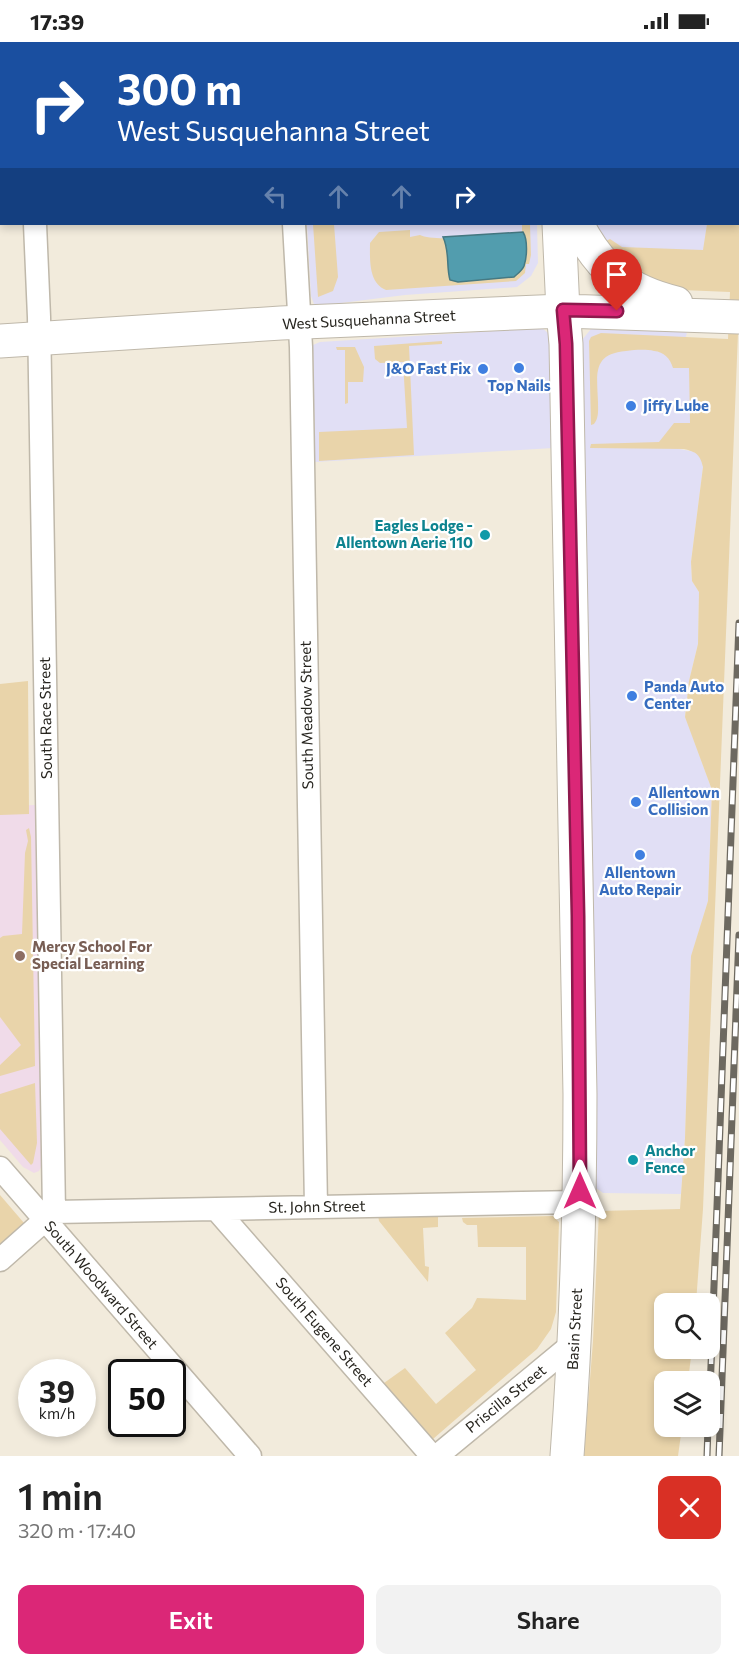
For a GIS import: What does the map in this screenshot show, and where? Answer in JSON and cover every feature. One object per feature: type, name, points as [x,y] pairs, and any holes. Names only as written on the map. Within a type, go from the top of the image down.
[{"type":"main road","name":"Basin Street","points":[[559,225],[566,356],[580,1094],[580,1202],[575,1342],[567,1456]]},
{"type":"main road","points":[[578,225],[589,247],[611,273],[633,289],[661,300],[734,317]]},
{"type":"main road","name":"West Susquehanna Street","points":[[0,341],[300,322],[563,310],[734,317]]},
{"type":"street","name":"South Race Street","points":[[35,225],[40,337],[50,1216]]},
{"type":"street","name":"South Meadow Street","points":[[294,225],[300,322],[316,1207]]},
{"type":"street","name":"South Woodward Street","points":[[0,1168],[50,1216],[250,1456]]},
{"type":"street","name":"St. John Street","points":[[50,1216],[216,1209],[580,1202]]},
{"type":"street","name":"South Eugene Street","points":[[216,1209],[432,1456]]},
{"type":"street","points":[[0,1260],[50,1216]]},
{"type":"street","name":"Priscilla Street","points":[[436,1456],[575,1342]]},
{"type":"shaded area","points":[[307,225],[537,225],[538,263],[531,276],[517,287],[405,295],[317,306],[311,296]]},
{"type":"shaded area","points":[[313,225],[334,225],[338,277],[333,291],[318,297]]},
{"type":"shaded area","points":[[522,225],[530,225],[531,255],[529,264],[526,264],[525,273],[516,281],[386,290],[376,282],[371,270],[370,243],[379,232],[410,230],[410,237],[420,235],[439,238],[522,232]]},
{"type":"shaded area","points":[[589,225],[707,225],[701,270],[653,290]]},
{"type":"shaded area","points":[[707,225],[739,225],[739,308],[703,1209],[697,1293],[654,1293],[654,1359],[691,1359],[689,1371],[654,1371],[654,1437],[681,1437],[678,1456],[584,1456],[593,1341],[599,1211],[680,1209],[685,1138],[691,956],[708,901],[712,790],[685,717],[689,681],[698,644],[699,592],[692,581],[691,562],[703,467],[697,454],[684,449],[590,448],[591,444],[659,442],[674,423],[690,423],[689,368],[673,368],[666,356],[661,353],[640,350],[615,353],[602,361],[597,374],[598,414],[596,422],[591,425],[589,341],[591,337],[601,333],[728,339],[730,292],[669,288],[628,267],[606,241],[610,239],[622,247],[703,250]]},
{"type":"shaded area","points":[[542,328],[551,340],[553,448],[315,462],[313,345],[320,342]]},
{"type":"shaded area","points":[[591,329],[687,332],[682,355],[699,367],[704,400],[679,449],[696,452],[701,458],[703,467],[691,562],[692,581],[699,592],[698,644],[689,681],[685,716],[712,790],[708,901],[691,957],[681,1194],[603,1193],[596,1188],[595,988],[582,340]]},
{"type":"shaded area","points":[[442,341],[442,344],[409,346],[414,455],[319,461],[319,432],[407,428],[403,362],[380,363],[375,359],[374,346]]},
{"type":"shaded area","points":[[336,347],[355,347],[364,367],[363,382],[348,382],[348,403],[345,404],[345,350],[337,350]]},
{"type":"shaded area","points":[[28,681],[29,814],[0,815],[0,684]]},
{"type":"shaded area","name":"Mercy School For Special Learning","points":[[37,805],[42,1165],[39,1171],[34,1173],[23,1167],[0,1140],[0,806]]},
{"type":"shaded area","points":[[29,828],[35,1066],[0,1076],[0,1065],[21,1045],[0,1017],[0,938],[22,934],[25,853],[28,841],[26,830]]},
{"type":"shaded area","points":[[35,1083],[37,1143],[31,1165],[0,1129],[0,1094]]},
{"type":"shaded area","points":[[0,1195],[24,1223],[0,1244]]},
{"type":"shaded area","points":[[378,1215],[438,1215],[438,1227],[423,1228],[425,1266],[429,1267],[428,1282],[379,1221]]},
{"type":"shaded area","points":[[553,1216],[559,1222],[556,1312],[551,1329],[537,1349],[433,1439],[384,1383],[405,1368],[436,1404],[476,1370],[445,1333],[472,1308],[477,1298],[526,1300],[526,1247],[478,1247],[477,1225],[467,1225],[462,1218]]},
{"type":"water","points":[[523,232],[526,244],[525,262],[514,277],[458,282],[450,280],[443,237]]},
{"type":"railway","points":[[711,1371],[739,623]]},
{"type":"railway","points":[[719,1456],[739,935]]},
{"type":"railway","points":[[707,1456],[708,1437]]},
{"type":"place","name":"Top Nails","points":[[519,368]]},
{"type":"place","name":"J&O Fast Fix","points":[[483,369]]},
{"type":"place","name":"Jiffy Lube","points":[[631,406]]},
{"type":"place","name":"Eagles Lodge - Allentown Aerie 110","points":[[485,535]]},
{"type":"place","name":"Panda Auto Center","points":[[632,696]]},
{"type":"place","name":"Allentown Collision","points":[[636,802]]},
{"type":"place","name":"Allentown Auto Repair","points":[[640,855]]},
{"type":"place","name":"Mercy School For Special Learning","points":[[20,956]]},
{"type":"place","name":"Anchor Fence","points":[[633,1160]]},
{"type":"route","points":[[580,1191],[578,916],[566,344],[563,310],[617,311]]}]
